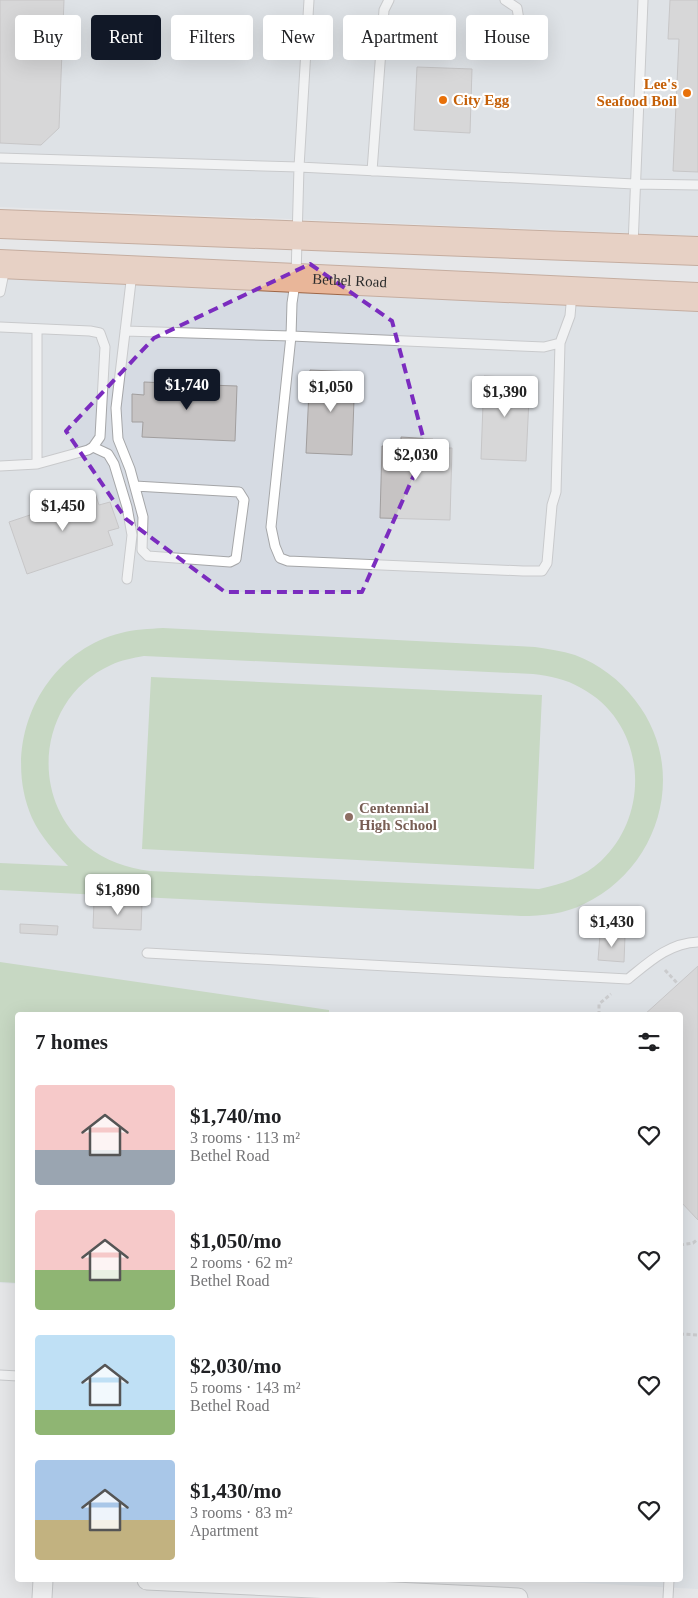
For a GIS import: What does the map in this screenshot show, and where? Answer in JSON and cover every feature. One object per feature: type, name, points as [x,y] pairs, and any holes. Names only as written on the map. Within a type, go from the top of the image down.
[{"type":"main road","points":[[0,224],[698,251]]},
{"type":"main road","name":"Bethel Road","points":[[3,264],[698,297]]},
{"type":"street","points":[[42,1598],[43,1582]]},
{"type":"street","points":[[231,1582],[380,1586],[518,1598]]},
{"type":"lane","points":[[309,0],[299,167],[296,277],[271,527],[280,558],[288,562],[542,571],[547,563],[552,504],[556,492],[560,343],[570,316],[572,290]]},
{"type":"lane","points":[[372,171],[384,10],[389,0]]},
{"type":"lane","points":[[505,0],[517,8],[518,15]]},
{"type":"lane","points":[[633,249],[634,184],[643,0]]},
{"type":"lane","points":[[0,158],[299,167],[634,184],[698,185]]},
{"type":"lane","points":[[0,292],[3,264]]},
{"type":"lane","points":[[133,270],[116,408],[118,438],[135,486],[143,517],[142,550],[148,556],[230,562],[236,559],[244,500],[239,492],[135,486]]},
{"type":"lane","points":[[0,327],[90,331],[100,333],[105,347],[100,437],[93,447],[37,464],[0,466]]},
{"type":"lane","points":[[37,329],[37,464]]},
{"type":"lane","points":[[126,331],[544,347],[560,343]]},
{"type":"lane","points":[[93,447],[108,454],[114,464],[127,506],[132,535],[127,579]]},
{"type":"lane","points":[[147,953],[628,979],[653,958],[667,950],[679,945],[698,942]]},
{"type":"lane","points":[[0,1376],[15,1376]]},
{"type":"lane","points":[[668,1598],[669,1582]]},
{"type":"path","points":[[683,1245],[696,1243],[698,1239]]},
{"type":"path","points":[[683,1334],[698,1334]]},
{"type":"highlighted area","points":[[310,264],[392,321],[426,448],[362,592],[225,592],[126,519],[66,431],[154,338]]},
{"type":"shaded area","points":[[0,0],[698,0],[698,236],[0,207]]},
{"type":"shaded area","name":"Centennial High School","points":[[0,274],[698,310],[698,1589],[564,1582],[683,1582],[683,1012],[15,1012],[15,1284],[0,1283]]},
{"type":"green space","points":[[163,628],[535,647],[575,655],[601,668],[623,686],[635,700],[651,727],[661,756],[663,785],[659,814],[648,842],[632,866],[611,888],[584,904],[561,912],[537,916],[0,890],[0,863],[68,866],[39,831],[32,818],[23,790],[21,761],[25,732],[34,705],[49,681],[69,660],[93,644],[121,633]],"holes":[[[144,656],[533,674],[570,682],[602,703],[618,722],[629,745],[634,769],[634,794],[629,818],[618,841],[594,867],[572,879],[548,887],[539,889],[142,870],[109,860],[87,846],[68,825],[55,802],[49,776],[50,749],[56,723],[68,700],[87,680],[123,660]]]},
{"type":"green space","points":[[151,677],[542,695],[534,869],[142,849]]},
{"type":"green space","points":[[0,962],[329,1010],[329,1012],[15,1012],[15,1283],[0,1282]]},
{"type":"building","points":[[0,0],[64,0],[63,15],[15,15],[15,60],[62,60],[59,128],[41,145],[0,143]]},
{"type":"building","points":[[670,0],[698,0],[698,172],[673,171],[679,39],[668,39]]},
{"type":"building","name":"City Egg","points":[[417,67],[472,69],[470,133],[414,130]]},
{"type":"building","points":[[310,370],[355,372],[352,455],[306,453]]},
{"type":"building","points":[[484,376],[530,378],[526,461],[481,459]]},
{"type":"building","points":[[193,378],[209,379],[209,385],[237,386],[235,441],[142,437],[143,422],[132,422],[132,394],[144,395],[144,382],[192,384]]},
{"type":"building","points":[[401,437],[433,439],[433,448],[452,448],[450,520],[380,518],[382,446],[401,447]]},
{"type":"building","points":[[95,493],[99,505],[110,502],[119,528],[108,531],[113,545],[27,574],[9,522],[36,513],[33,506],[48,501],[51,508]]},
{"type":"building","points":[[94,901],[142,903],[141,930],[93,928]]},
{"type":"building","points":[[20,924],[58,926],[57,935],[20,933]]},
{"type":"building","points":[[600,935],[625,936],[624,962],[598,960]]},
{"type":"building","points":[[698,966],[698,1220],[683,1204],[683,1012],[647,1012]]},
{"type":"place","name":"Lee's Seafood Boil","points":[[687,93]]},
{"type":"place","name":"City Egg","points":[[443,100]]},
{"type":"place","name":"Centennial High School","points":[[349,817]]}]
